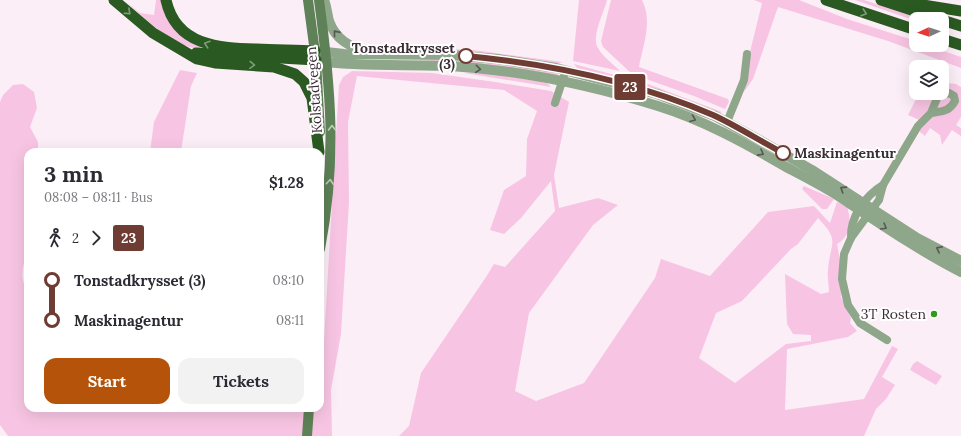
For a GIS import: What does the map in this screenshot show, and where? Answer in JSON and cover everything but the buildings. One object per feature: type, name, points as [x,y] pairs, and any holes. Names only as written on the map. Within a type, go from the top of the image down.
[{"type":"highway","points":[[114,0],[153,33],[187,53],[206,62],[274,67],[295,74],[304,82],[312,98],[318,148]]},
{"type":"highway","points":[[166,0],[169,11],[180,28],[193,38],[203,42],[232,48],[321,56]]},
{"type":"highway","points":[[826,0],[909,28]]},
{"type":"highway","points":[[881,0],[918,12]]},
{"type":"highway","points":[[892,0],[961,11]]},
{"type":"highway","points":[[949,22],[961,26]]},
{"type":"highway","points":[[949,41],[961,45]]},
{"type":"highway","points":[[187,53],[321,56]]},
{"type":"main road","name":"Kolstadvegen","points":[[308,0],[321,56],[332,122],[331,167],[324,227]]},
{"type":"main road","name":"Kolstadvegen","points":[[319,0],[321,56],[319,148]]},
{"type":"main road","points":[[308,436],[309,412]]},
{"type":"street","points":[[324,0],[332,28],[341,39],[358,49],[383,54]]},
{"type":"street","points":[[321,56],[383,54],[451,55],[497,59],[542,65],[657,94],[726,122],[807,167],[935,259],[961,272]]},
{"type":"street","points":[[726,122],[744,80],[747,54]]},
{"type":"street","points":[[321,56],[451,66],[504,72],[614,93],[659,106],[697,120],[766,155],[835,195],[861,207]]},
{"type":"street","points":[[555,103],[565,71]]},
{"type":"street","points":[[888,340],[860,323],[848,305],[842,279],[844,254],[851,238],[879,200],[883,185],[918,126],[931,112]]},
{"type":"street","points":[[851,238],[851,230],[861,207],[870,194],[883,185]]},
{"type":"street","points":[[870,213],[961,260]]},
{"type":"shaded area","points":[[156,0],[163,0],[201,48],[192,48],[172,39],[150,23],[125,1],[140,13],[154,15]]},
{"type":"shaded area","points":[[579,0],[607,0],[597,31],[596,43],[598,48],[608,60],[620,71],[573,61]]},
{"type":"shaded area","points":[[611,0],[642,0],[647,17],[647,25],[645,42],[639,67],[728,99],[729,102],[725,109],[694,96],[632,74],[603,47],[601,41]]},
{"type":"shaded area","points":[[754,0],[799,0],[847,19],[909,39],[909,49],[778,7],[753,79],[744,92],[749,72],[749,56],[762,3]]},
{"type":"shaded area","points":[[855,0],[864,0],[909,15],[909,19]]},
{"type":"shaded area","points":[[362,45],[473,50],[562,62],[558,64],[445,51],[370,48]]},
{"type":"shaded area","points":[[918,52],[946,52],[961,57],[961,68],[949,64],[949,60],[939,60]]},
{"type":"shaded area","points":[[450,59],[487,61],[553,71],[561,77],[421,61]]},
{"type":"shaded area","points":[[574,64],[648,84],[722,112],[719,114],[657,90],[577,68]]},
{"type":"shaded area","points":[[180,70],[197,73],[191,86],[182,148],[151,148],[154,122]]},
{"type":"shaded area","points":[[352,71],[432,73],[551,91],[569,102],[554,175],[559,208],[598,198],[618,205],[593,225],[529,313],[515,391],[536,401],[584,383],[655,278],[661,259],[710,276],[768,212],[814,206],[830,223],[837,202],[847,207],[850,218],[848,233],[842,241],[837,244],[840,260],[841,297],[851,318],[850,323],[857,331],[848,337],[787,349],[785,410],[864,399],[892,346],[898,349],[882,377],[895,385],[886,399],[876,409],[864,436],[399,436],[409,426],[421,373],[494,264],[505,267],[555,211],[551,181],[521,218],[504,234],[490,230],[504,190],[526,176],[527,139],[537,111],[504,90],[357,76],[348,122],[349,202],[341,334],[331,390],[332,436],[8,436],[0,425],[0,102],[3,95],[13,85],[23,84],[34,92],[37,108],[30,127],[38,142],[38,148],[24,148],[24,262],[22,273],[24,282],[24,412],[324,412],[324,340],[339,85],[343,77]],"holes":[[[818,218],[830,232],[832,238],[832,248],[828,273],[829,292],[821,294],[785,274],[787,324],[793,334],[811,335],[811,341],[786,344],[735,383],[699,358],[716,313],[742,301],[791,249],[798,244]]]},
{"type":"shaded area","points":[[480,71],[547,83],[551,87],[464,73]]},
{"type":"shaded area","points":[[949,83],[956,84],[961,87],[961,117],[956,125],[961,128],[961,136],[952,130],[942,145],[940,135],[930,128],[925,136],[920,132],[919,120],[908,115],[916,100],[949,100]]},
{"type":"shaded area","points":[[804,186],[834,199],[827,209],[822,209],[802,189]]},
{"type":"shaded area","points":[[917,361],[942,376],[936,385],[910,370],[913,364]]},
{"type":"bus line","name":"23","points":[[466,56],[556,68],[657,94],[715,116],[783,153]]},
{"type":"place","name":"Tonstadkrysset (3)","points":[[466,56]]},
{"type":"place","name":"Maskinagentur","points":[[783,153]]},
{"type":"place","name":"3T Rosten","points":[[934,314]]}]
